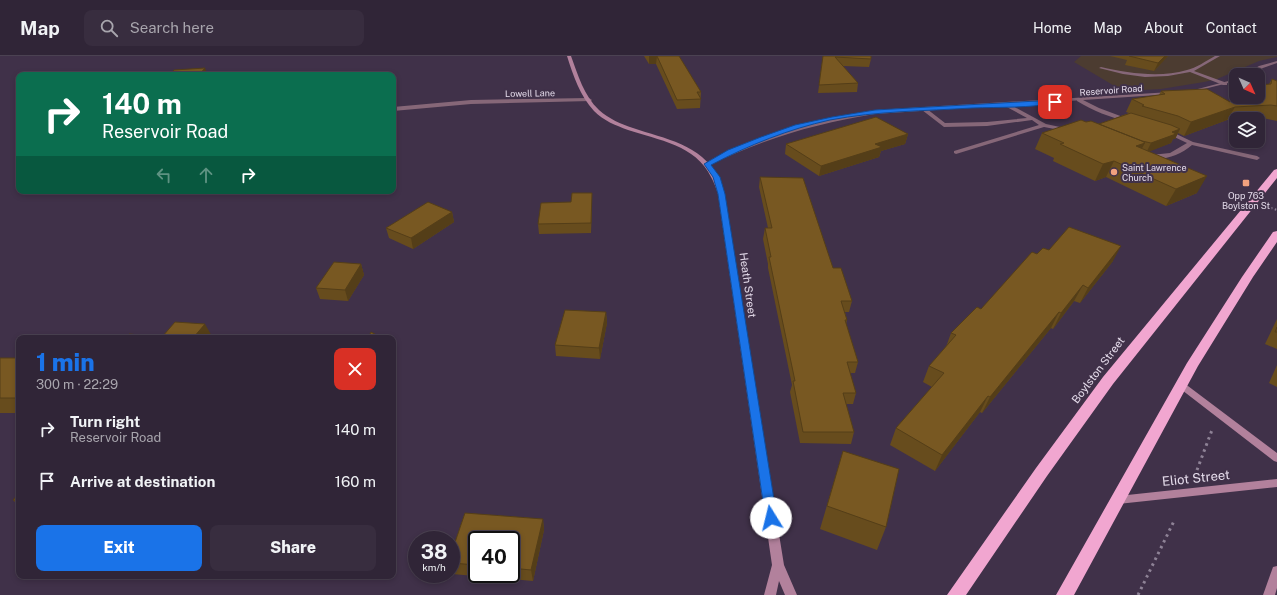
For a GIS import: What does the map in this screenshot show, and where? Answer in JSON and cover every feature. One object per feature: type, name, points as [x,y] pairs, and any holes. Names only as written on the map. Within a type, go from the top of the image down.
[{"type":"highway","name":"Boylston Street","points":[[956,595],[1050,459],[1092,402],[1131,351],[1277,172]]},
{"type":"highway","points":[[1065,595],[1218,321],[1277,234]]},
{"type":"street","name":"Heath Street","points":[[569,56],[577,79],[588,100],[603,116],[615,123],[684,146],[699,155],[708,164],[716,177],[721,194],[778,565],[792,595]]},
{"type":"street","points":[[1101,68],[1146,76],[1174,75],[1190,71],[1218,56]]},
{"type":"street","points":[[1259,68],[1277,62]]},
{"type":"street","points":[[1190,71],[1225,84]]},
{"type":"street","points":[[1189,91],[1229,83]]},
{"type":"street","name":"Reservoir Road","points":[[708,164],[757,141],[804,125],[832,118],[875,112],[1079,100],[1177,92]]},
{"type":"street","name":"Lowell Lane","points":[[396,109],[471,102],[588,100]]},
{"type":"street","points":[[1079,100],[1106,114],[1135,122]]},
{"type":"street","points":[[1007,104],[1044,125],[1077,132]]},
{"type":"street","points":[[925,110],[944,125],[987,124],[1031,119]]},
{"type":"street","points":[[956,152],[1044,125]]},
{"type":"street","points":[[1164,131],[1191,143],[1257,158]]},
{"type":"street","points":[[1144,156],[1166,157],[1180,152],[1191,143]]},
{"type":"street","points":[[1181,385],[1277,458]]},
{"type":"street","name":"Eliot Street","points":[[1118,500],[1277,483]]},
{"type":"street","points":[[770,595],[778,565]]},
{"type":"street","points":[[1269,595],[1277,571]]},
{"type":"path","points":[[1197,470],[1210,432],[1214,428]]},
{"type":"path","points":[[1138,595],[1175,519]]},
{"type":"shaded area","points":[[1081,56],[1277,56],[1259,61],[1243,68],[1229,68],[1229,74],[1204,82],[1161,89],[1123,91],[1074,62]]},
{"type":"building","points":[[657,56],[679,56],[701,92],[697,92],[701,99],[677,100]]},
{"type":"building","points":[[823,56],[871,56],[871,59],[835,57],[858,83],[819,85]]},
{"type":"building","points":[[1129,56],[1165,56],[1158,63]]},
{"type":"building","points":[[205,68],[202,72],[172,72],[174,70]]},
{"type":"building","points":[[1272,79],[1277,81],[1277,106],[1235,107],[1191,122],[1178,116],[1142,106],[1144,105],[1132,99],[1165,94],[1161,91],[1207,89],[1229,101],[1229,104],[1265,104],[1265,84],[1271,84]]},
{"type":"building","points":[[1131,113],[1180,129],[1172,132],[1176,134],[1151,143],[1142,141],[1099,124]]},
{"type":"building","points":[[876,117],[908,134],[875,144],[882,147],[821,166],[786,144]]},
{"type":"building","points":[[1081,120],[1086,122],[1091,121],[1142,141],[1145,143],[1136,146],[1207,176],[1176,189],[1114,161],[1103,164],[1060,144],[1064,143],[1042,133]]},
{"type":"building","points":[[760,177],[803,178],[833,268],[841,268],[852,301],[841,301],[847,320],[845,320],[858,362],[847,362],[856,393],[843,393],[854,432],[803,432],[793,381],[795,381],[769,257],[771,257],[765,228],[772,228]]},
{"type":"building","points":[[572,193],[592,193],[591,223],[538,224],[541,203],[571,202]]},
{"type":"building","points":[[428,202],[452,212],[411,238],[386,228]]},
{"type":"building","points":[[1069,227],[1121,246],[1088,288],[1083,285],[1061,313],[1059,312],[990,397],[988,396],[942,455],[896,428],[944,373],[929,366],[956,335],[951,333],[977,307],[981,309],[1032,252],[1037,254],[1043,248],[1049,250]]},
{"type":"building","points":[[334,262],[361,264],[345,290],[316,288]]},
{"type":"building","points":[[565,310],[606,312],[599,348],[555,345]]},
{"type":"building","points":[[175,322],[205,324],[196,335],[164,335]]},
{"type":"building","points":[[371,332],[376,335],[370,335]]},
{"type":"building","points":[[0,358],[16,358],[16,398],[0,398]]},
{"type":"building","points":[[843,451],[899,469],[886,527],[827,506]]},
{"type":"building","points":[[465,513],[543,519],[531,570],[520,569],[520,531],[468,531],[468,564],[460,564],[459,531]]},
{"type":"place","name":"Saint Lawrence Church","points":[[1114,172]]},
{"type":"place","name":"Opp 763 Boylston St","points":[[1246,183]]},
{"type":"route","points":[[771,518],[721,194],[716,177],[708,164],[730,152],[764,138],[832,118],[875,112],[1055,102]]}]
